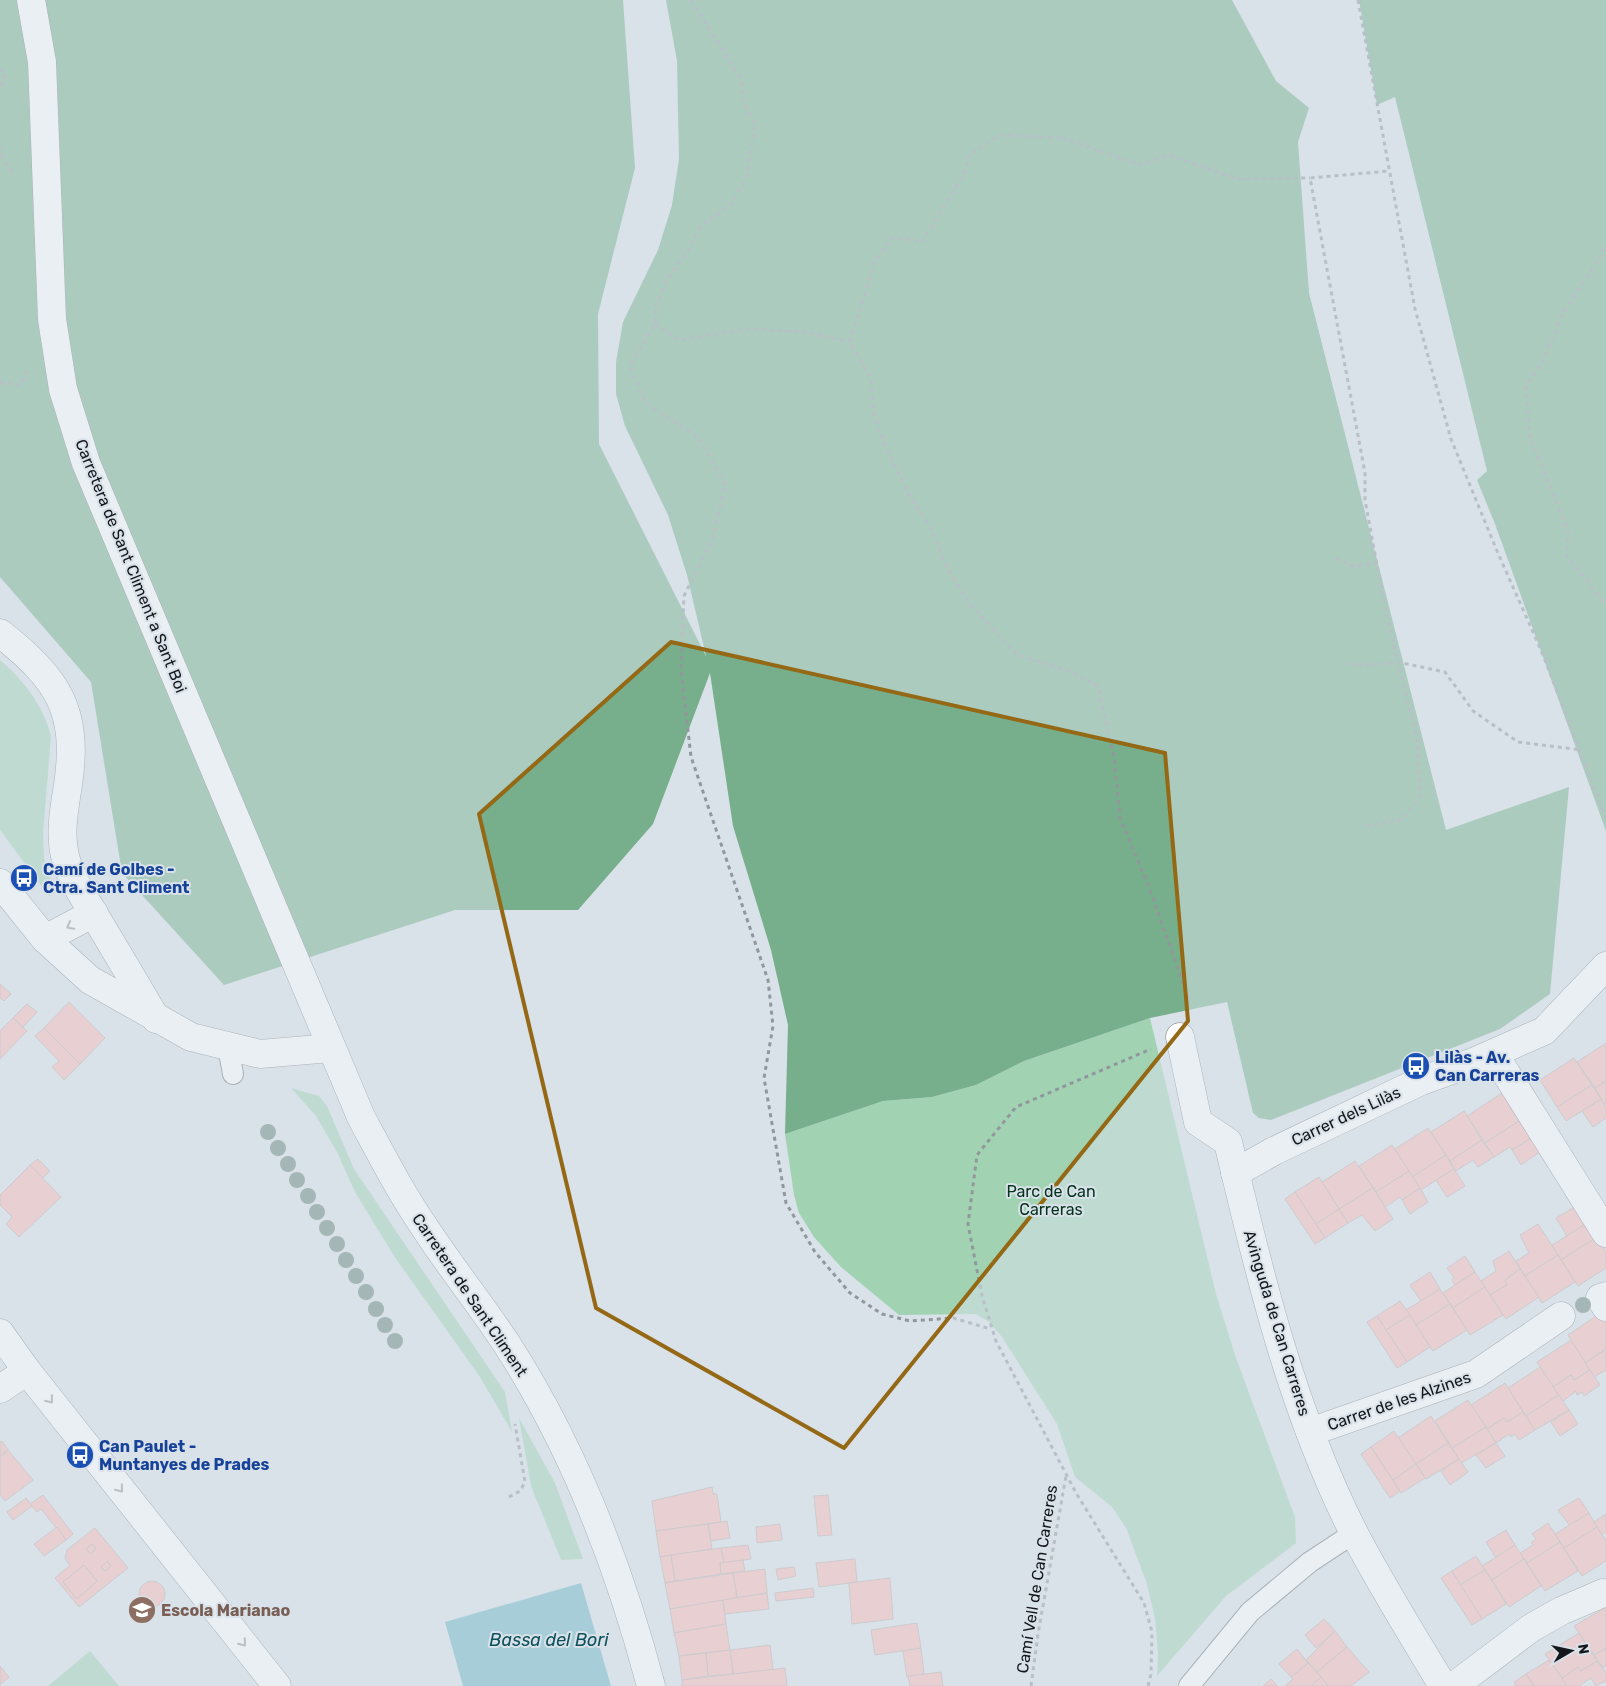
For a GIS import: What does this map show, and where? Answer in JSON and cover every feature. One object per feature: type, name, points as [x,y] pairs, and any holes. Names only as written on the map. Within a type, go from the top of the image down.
[{"type":"street","name":"Carretera de Sant Climent a Sant Boi","points":[[31,0],[42,62],[49,274],[52,319],[63,389],[86,462],[331,1048]]},
{"type":"street","points":[[0,633],[29,656],[47,677],[61,698],[69,720],[72,745],[62,825],[66,860],[77,886],[156,1018]]},
{"type":"street","points":[[0,883],[45,939],[90,980],[191,1037],[228,1048],[260,1054],[331,1048]]},
{"type":"street","points":[[45,939],[94,913]]},
{"type":"street","name":"Carrer dels Lilàs","points":[[1235,1173],[1274,1151],[1421,1081],[1494,1054],[1544,1031],[1606,966]]},
{"type":"street","name":"Avinguda de Can Carreres","points":[[1180,1037],[1198,1122],[1228,1142],[1264,1291],[1310,1432],[1354,1532],[1438,1683]]},
{"type":"street","name":"Carretera de Sant Climent","points":[[331,1048],[361,1116],[395,1182],[426,1231],[506,1343],[554,1427],[592,1507],[609,1550],[633,1619],[651,1686]]},
{"type":"street","points":[[1494,1054],[1606,1232]]},
{"type":"street","name":"Carrer de les Alzines","points":[[1310,1432],[1476,1374],[1561,1316]]},
{"type":"street","points":[[0,1333],[27,1371],[277,1686]]},
{"type":"street","points":[[0,1389],[27,1371]]},
{"type":"street","points":[[1438,1683],[1560,1612],[1603,1593]]},
{"type":"lane","points":[[228,1048],[233,1074]]},
{"type":"lane","points":[[1189,1686],[1250,1612],[1310,1562],[1354,1532]]},
{"type":"path","points":[[691,0],[741,79],[744,102],[755,126],[746,178],[732,203],[700,227],[688,252],[668,278],[656,304],[655,324],[630,366],[645,403],[698,437],[725,484],[713,537],[684,596],[681,669],[691,756],[768,980],[773,1026],[764,1078],[786,1203],[815,1252],[850,1293],[882,1314],[910,1321],[953,1318],[992,1329]]},
{"type":"path","points":[[1358,0],[1415,310],[1452,438],[1582,750],[1606,818]]},
{"type":"path","points":[[0,68],[5,78],[0,89]]},
{"type":"path","points":[[850,342],[875,261],[893,237],[922,242],[965,172],[969,155],[1000,135],[1062,138],[1141,164],[1170,155],[1238,179],[1310,178],[1389,171]]},
{"type":"path","points":[[1310,178],[1364,473],[1365,500],[1377,564],[1417,740],[1420,798],[1401,820],[1366,826]]},
{"type":"path","points":[[1606,248],[1564,313],[1543,361],[1526,386],[1530,437],[1568,531],[1567,556],[1606,605]]},
{"type":"path","points":[[655,324],[680,340],[746,329],[805,332],[850,342],[871,378],[874,412],[883,441],[910,497],[931,528],[946,566],[970,604],[1016,654],[1071,672],[1098,686],[1114,757],[1120,818],[1149,887],[1189,1000],[1180,1037],[1016,1107],[977,1155],[968,1224],[982,1296],[992,1329],[1066,1475],[1144,1603],[1152,1632],[1151,1674],[1148,1686]]},
{"type":"path","points":[[0,382],[20,385],[28,369]]},
{"type":"path","points":[[1336,558],[1352,566],[1377,564]]},
{"type":"path","points":[[1349,664],[1398,662],[1445,672],[1473,711],[1518,742],[1582,750]]},
{"type":"path","points":[[509,1497],[520,1491],[525,1482],[513,1417]]},
{"type":"path","name":"Camí Vell de Can Carreres","points":[[1031,1686],[1038,1634],[1066,1475]]},
{"type":"highlighted area","points":[[671,642],[1165,753],[1188,1021],[844,1448],[596,1308],[479,814]]},
{"type":"green space","points":[[0,0],[623,0],[635,168],[598,314],[599,444],[706,656],[687,575],[668,515],[625,426],[616,394],[616,362],[623,322],[658,250],[672,205],[679,159],[677,61],[666,0],[1232,0],[1276,81],[1309,108],[1298,142],[1309,293],[1446,830],[1569,787],[1550,994],[1500,1029],[1271,1120],[1259,1118],[1253,1113],[1227,1002],[1150,1018],[1024,1061],[976,1085],[932,1097],[883,1101],[785,1134],[788,1025],[771,950],[733,826],[710,673],[653,824],[578,910],[455,910],[224,985],[122,873],[91,682],[0,577]]},
{"type":"green space","points":[[1359,0],[1606,0],[1606,831],[1495,524],[1477,480],[1487,471],[1395,97],[1377,105]]},
{"type":"green space","points":[[0,660],[32,694],[48,725],[51,736],[43,833],[44,858],[55,893],[49,896],[0,830]]},
{"type":"green space","name":"Parc de Can Carreras","points":[[1150,1018],[1216,1294],[1236,1358],[1295,1517],[1296,1543],[1226,1596],[1157,1676],[1158,1654],[1155,1618],[1146,1581],[1126,1528],[1112,1507],[1075,1477],[1057,1424],[1002,1337],[989,1322],[976,1314],[899,1315],[841,1267],[814,1237],[799,1213],[794,1195],[785,1134],[883,1101],[932,1097],[976,1085],[1024,1061]]},
{"type":"green space","points":[[291,1088],[319,1096],[327,1106],[354,1169],[505,1392],[512,1432],[480,1377],[394,1256],[355,1192],[337,1152],[316,1116]]},
{"type":"green space","points":[[519,1418],[555,1483],[583,1559],[561,1560],[531,1486]]},
{"type":"green space","points":[[90,1651],[119,1686],[48,1686]]},
{"type":"water","name":"Bassa del Bori","points":[[581,1583],[611,1686],[463,1686],[445,1622]]},
{"type":"building","points":[[0,984],[11,994],[4,1001],[0,998]]},
{"type":"building","points":[[69,1002],[105,1038],[80,1064],[44,1028]]},
{"type":"building","points":[[27,1004],[37,1012],[23,1027],[13,1018]]},
{"type":"building","points":[[13,1018],[27,1031],[0,1059],[0,1031]]},
{"type":"building","points":[[44,1028],[80,1064],[64,1080],[52,1067],[59,1061],[35,1036]]},
{"type":"building","points":[[1606,1043],[1606,1081],[1595,1088],[1577,1062]]},
{"type":"building","points":[[1574,1058],[1592,1085],[1557,1107],[1540,1080]]},
{"type":"building","points":[[1606,1081],[1606,1103],[1604,1104],[1595,1088]]},
{"type":"building","points":[[1592,1085],[1601,1099],[1566,1121],[1557,1107]]},
{"type":"building","points":[[1502,1093],[1519,1121],[1485,1143],[1467,1116]]},
{"type":"building","points":[[1601,1099],[1606,1107],[1606,1118],[1593,1127],[1582,1111]]},
{"type":"building","points":[[1464,1111],[1482,1140],[1450,1161],[1431,1132]]},
{"type":"building","points":[[1519,1121],[1531,1138],[1512,1150],[1510,1147],[1494,1157],[1485,1143]]},
{"type":"building","points":[[1428,1128],[1446,1155],[1412,1177],[1395,1149]]},
{"type":"building","points":[[1531,1138],[1540,1152],[1521,1165],[1512,1150]]},
{"type":"building","points":[[1482,1140],[1494,1157],[1478,1167],[1473,1160],[1456,1171],[1450,1161]]},
{"type":"building","points":[[1392,1145],[1409,1171],[1376,1192],[1359,1166]]},
{"type":"building","points":[[1446,1155],[1454,1169],[1421,1190],[1412,1177]]},
{"type":"building","points":[[38,1159],[50,1171],[43,1178],[30,1165]]},
{"type":"building","points":[[1355,1161],[1373,1188],[1339,1209],[1322,1182]]},
{"type":"building","points":[[30,1165],[61,1197],[19,1237],[6,1224],[12,1217],[0,1205],[0,1195]]},
{"type":"building","points":[[1454,1169],[1465,1186],[1447,1197],[1436,1180]]},
{"type":"building","points":[[1409,1171],[1420,1188],[1402,1200],[1400,1197],[1385,1207],[1376,1192]]},
{"type":"building","points":[[1319,1177],[1339,1209],[1316,1224],[1295,1192]]},
{"type":"building","points":[[1373,1188],[1393,1219],[1375,1231],[1362,1215],[1348,1223],[1339,1209]]},
{"type":"building","points":[[1420,1188],[1428,1202],[1410,1214],[1402,1200]]},
{"type":"building","points":[[1295,1192],[1325,1238],[1315,1244],[1285,1199]]},
{"type":"building","points":[[1576,1206],[1587,1223],[1567,1236],[1556,1218]]},
{"type":"building","points":[[1339,1209],[1348,1223],[1325,1238],[1316,1224]]},
{"type":"building","points":[[1587,1223],[1597,1237],[1561,1260],[1552,1245]]},
{"type":"building","points":[[1538,1224],[1558,1255],[1525,1276],[1516,1261],[1529,1253],[1520,1235]]},
{"type":"building","points":[[1597,1237],[1606,1252],[1606,1268],[1578,1286],[1561,1260]]},
{"type":"building","points":[[1509,1251],[1520,1269],[1505,1280],[1507,1285],[1490,1295],[1481,1281],[1496,1271],[1493,1261]]},
{"type":"building","points":[[1558,1255],[1575,1282],[1542,1303],[1525,1276]]},
{"type":"building","points":[[1465,1256],[1475,1272],[1455,1285],[1452,1280],[1454,1278],[1447,1268]]},
{"type":"building","points":[[1520,1269],[1539,1297],[1506,1319],[1490,1295],[1507,1285],[1505,1280]]},
{"type":"building","points":[[1430,1272],[1440,1289],[1421,1301],[1410,1285]]},
{"type":"building","points":[[1475,1272],[1485,1287],[1453,1308],[1443,1293]]},
{"type":"building","points":[[1485,1287],[1503,1315],[1470,1335],[1453,1308]]},
{"type":"building","points":[[1440,1289],[1450,1304],[1416,1325],[1406,1310]]},
{"type":"building","points":[[1400,1301],[1410,1315],[1386,1330],[1377,1316]]},
{"type":"building","points":[[1450,1304],[1467,1330],[1433,1351],[1416,1325]]},
{"type":"building","points":[[1602,1312],[1606,1318],[1606,1349],[1585,1363],[1568,1335]]},
{"type":"building","points":[[1410,1315],[1430,1347],[1407,1362],[1386,1330]]},
{"type":"building","points":[[1377,1316],[1407,1362],[1397,1368],[1367,1322]]},
{"type":"building","points":[[1571,1340],[1590,1370],[1574,1380],[1571,1375],[1553,1387],[1537,1362]]},
{"type":"building","points":[[1606,1349],[1606,1370],[1594,1377],[1585,1363]]},
{"type":"building","points":[[1540,1367],[1559,1395],[1526,1416],[1508,1388]]},
{"type":"building","points":[[1590,1370],[1600,1385],[1584,1396],[1582,1392],[1577,1395],[1576,1391],[1563,1401],[1553,1387],[1571,1375],[1574,1380]]},
{"type":"building","points":[[1505,1383],[1523,1412],[1507,1422],[1504,1418],[1487,1429],[1471,1405]]},
{"type":"building","points":[[1559,1395],[1569,1410],[1535,1430],[1526,1416]]},
{"type":"building","points":[[1468,1400],[1486,1427],[1452,1448],[1435,1421]]},
{"type":"building","points":[[1569,1410],[1578,1424],[1560,1436],[1551,1422]]},
{"type":"building","points":[[1523,1412],[1535,1430],[1519,1440],[1515,1434],[1511,1437],[1509,1434],[1496,1443],[1487,1429],[1504,1418],[1507,1422]]},
{"type":"building","points":[[1431,1416],[1448,1443],[1416,1464],[1398,1438]]},
{"type":"building","points":[[1486,1427],[1496,1443],[1461,1463],[1452,1448]]},
{"type":"building","points":[[1394,1431],[1416,1464],[1393,1480],[1371,1447]]},
{"type":"building","points":[[2,1441],[8,1450],[0,1457],[0,1442]]},
{"type":"building","points":[[1448,1443],[1459,1459],[1426,1479],[1416,1464]]},
{"type":"building","points":[[1496,1443],[1505,1456],[1486,1468],[1476,1455]]},
{"type":"building","points":[[1371,1447],[1400,1491],[1390,1498],[1361,1454]]},
{"type":"building","points":[[8,1450],[33,1480],[5,1501],[0,1495],[0,1457]]},
{"type":"building","points":[[1459,1459],[1468,1472],[1450,1485],[1441,1471]]},
{"type":"building","points":[[1416,1464],[1425,1478],[1401,1493],[1393,1480]]},
{"type":"building","points":[[712,1487],[713,1494],[717,1494],[721,1522],[656,1531],[652,1501]]},
{"type":"building","points":[[43,1495],[73,1534],[66,1540],[41,1509],[37,1512],[30,1504]]},
{"type":"building","points":[[828,1495],[832,1535],[818,1536],[814,1496]]},
{"type":"building","points":[[26,1498],[32,1506],[13,1520],[7,1512]]},
{"type":"building","points":[[1579,1498],[1589,1513],[1570,1526],[1558,1510]]},
{"type":"building","points":[[1589,1513],[1597,1527],[1564,1548],[1555,1534]]},
{"type":"building","points":[[1606,1514],[1606,1532],[1602,1535],[1594,1522]]},
{"type":"building","points":[[727,1521],[730,1538],[711,1541],[708,1524]]},
{"type":"building","points":[[1548,1523],[1560,1542],[1527,1563],[1520,1553],[1533,1545],[1531,1543],[1536,1539],[1532,1534]]},
{"type":"building","points":[[708,1524],[712,1549],[660,1557],[656,1531]]},
{"type":"building","points":[[780,1524],[782,1540],[757,1543],[756,1527]]},
{"type":"building","points":[[57,1527],[66,1540],[44,1556],[34,1544]]},
{"type":"building","points":[[1597,1527],[1606,1541],[1606,1561],[1582,1576],[1564,1548]]},
{"type":"building","points":[[95,1528],[128,1568],[79,1607],[55,1578],[70,1565],[65,1558],[67,1550]],"holes":[[[92,1544],[96,1549],[90,1554],[86,1549]],[[107,1561],[111,1566],[105,1571],[101,1567]],[[84,1565],[97,1581],[77,1599],[63,1582]]]},
{"type":"building","points":[[1506,1530],[1515,1545],[1496,1558],[1486,1542]]},
{"type":"building","points":[[1560,1542],[1578,1571],[1545,1591],[1527,1563]]},
{"type":"building","points":[[92,1544],[96,1549],[90,1554],[86,1549]]},
{"type":"building","points":[[748,1545],[751,1559],[724,1563],[721,1548]]},
{"type":"building","points":[[1515,1545],[1524,1559],[1492,1580],[1482,1566]]},
{"type":"building","points":[[721,1548],[724,1563],[720,1563],[721,1574],[675,1581],[671,1555]]},
{"type":"building","points":[[671,1555],[675,1581],[665,1583],[660,1557]]},
{"type":"building","points":[[1476,1556],[1485,1570],[1460,1585],[1452,1571]]},
{"type":"building","points":[[855,1559],[857,1582],[819,1587],[816,1563]]},
{"type":"building","points":[[1524,1559],[1541,1586],[1509,1607],[1492,1580]]},
{"type":"building","points":[[743,1560],[745,1571],[721,1574],[720,1563]]},
{"type":"building","points":[[107,1561],[111,1566],[105,1571],[101,1567]]},
{"type":"building","points":[[84,1565],[97,1581],[77,1599],[63,1582]]},
{"type":"building","points":[[794,1567],[796,1576],[778,1580],[776,1569]]},
{"type":"building","points":[[765,1569],[767,1593],[737,1598],[733,1573]]},
{"type":"building","points":[[1485,1570],[1506,1604],[1482,1619],[1460,1585]]},
{"type":"building","points":[[1452,1571],[1482,1619],[1472,1625],[1441,1578]]},
{"type":"building","points":[[733,1573],[737,1598],[670,1609],[665,1583]]},
{"type":"building","points":[[890,1578],[893,1619],[852,1624],[849,1583]]},
{"type":"building","points":[[152,1581],[161,1585],[165,1594],[161,1603],[152,1607],[143,1603],[139,1594],[143,1585]]},
{"type":"building","points":[[813,1588],[814,1597],[776,1601],[775,1593]]},
{"type":"building","points":[[767,1593],[769,1609],[725,1614],[723,1600]]},
{"type":"building","points":[[723,1600],[726,1624],[674,1633],[670,1609]]},
{"type":"building","points":[[1606,1607],[1606,1648],[1594,1655],[1574,1626]]},
{"type":"building","points":[[1324,1619],[1335,1631],[1316,1648],[1305,1635]]},
{"type":"building","points":[[917,1623],[921,1648],[875,1655],[871,1630]]},
{"type":"building","points":[[726,1624],[730,1650],[679,1656],[674,1633]]},
{"type":"building","points":[[1335,1631],[1347,1647],[1317,1672],[1306,1660]]},
{"type":"building","points":[[1579,1633],[1597,1661],[1581,1671],[1578,1667],[1562,1678],[1545,1654]]},
{"type":"building","points":[[770,1645],[773,1670],[733,1674],[730,1650]]},
{"type":"building","points":[[1347,1647],[1369,1672],[1351,1686],[1328,1686],[1317,1672]]},
{"type":"building","points":[[921,1648],[924,1674],[907,1677],[903,1651]]},
{"type":"building","points":[[1606,1648],[1606,1666],[1603,1668],[1594,1655]]},
{"type":"building","points":[[1297,1649],[1308,1663],[1291,1677],[1279,1664]]},
{"type":"building","points":[[730,1650],[733,1674],[708,1676],[706,1653]]},
{"type":"building","points":[[706,1653],[708,1676],[682,1680],[679,1656]]},
{"type":"building","points":[[1549,1660],[1567,1686],[1534,1686],[1526,1674]]},
{"type":"building","points":[[1597,1661],[1606,1673],[1606,1681],[1596,1686],[1591,1678],[1579,1686],[1567,1686],[1562,1678],[1578,1667],[1581,1671]]},
{"type":"building","points":[[1308,1663],[1321,1677],[1311,1686],[1285,1686],[1293,1679],[1291,1677]]},
{"type":"building","points":[[0,1666],[9,1677],[0,1685]]},
{"type":"building","points":[[785,1668],[787,1686],[682,1686],[682,1680]]},
{"type":"building","points":[[941,1672],[943,1686],[910,1686],[908,1676]]},
{"type":"building","points":[[1526,1674],[1534,1686],[1516,1686],[1514,1682]]},
{"type":"building","points":[[1321,1677],[1328,1686],[1311,1686]]},
{"type":"building","points":[[1271,1679],[1277,1686],[1263,1686]]},
{"type":"place","name":"Camí de Golbes - Ctra. Sant Climent","points":[[24,878]]},
{"type":"place","name":"Lilàs - Av. Can Carreras","points":[[1416,1066]]},
{"type":"place","name":"Can Paulet - Muntanyes de Prades","points":[[80,1455]]},
{"type":"place","name":"Escola Marianao","points":[[142,1610]]}]
